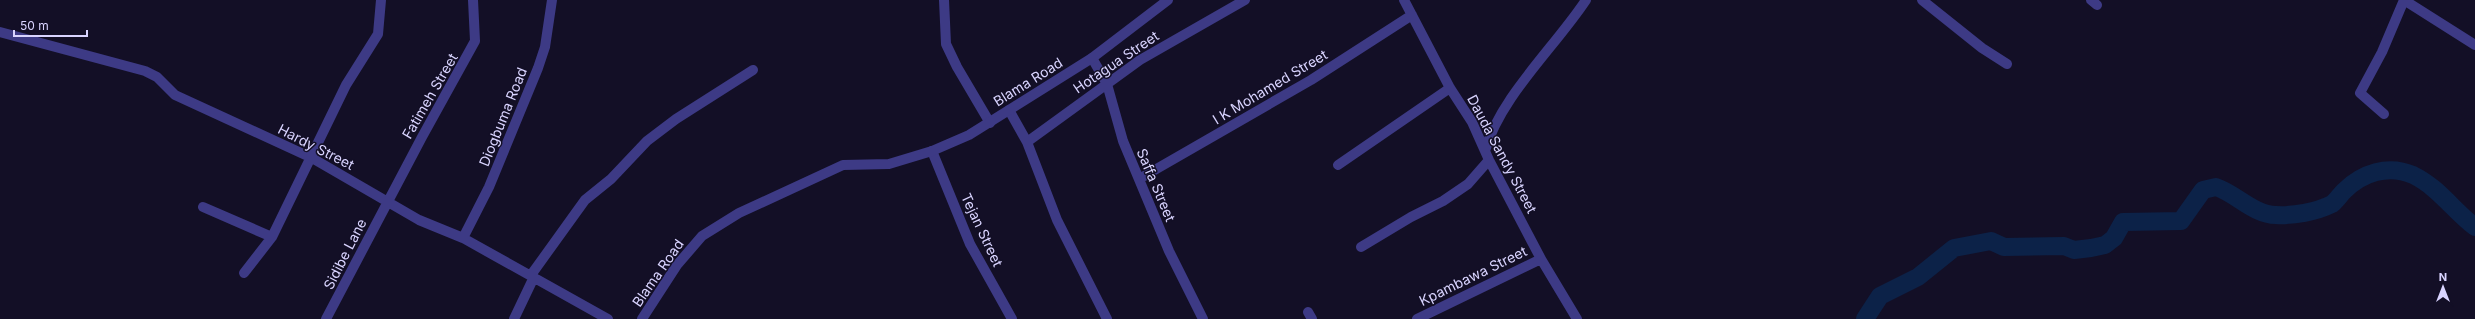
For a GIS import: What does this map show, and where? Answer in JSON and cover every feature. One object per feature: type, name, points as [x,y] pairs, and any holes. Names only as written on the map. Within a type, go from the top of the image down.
[{"type":"street","points":[[244,273],[272,237],[312,158],[346,85],[378,34],[381,0]]},
{"type":"street","name":"Fatimeh Street","points":[[388,201],[475,41],[473,0]]},
{"type":"street","name":"Diogbuma Road","points":[[463,238],[489,187],[538,68],[545,47],[552,0]]},
{"type":"street","points":[[944,0],[946,44],[957,67],[990,123]]},
{"type":"street","name":"Blama Road","points":[[642,319],[677,265],[702,236],[739,213],[843,165],[889,164],[932,151],[969,135],[1092,58],[1168,0]]},
{"type":"street","name":"Hotagua Street","points":[[1027,142],[1140,60],[1245,0]]},
{"type":"street","name":"Dauda Sandy Street","points":[[1404,0],[1450,88],[1472,122],[1487,155],[1541,259],[1577,319]]},
{"type":"street","points":[[1361,247],[1411,216],[1442,201],[1468,184],[1487,155],[1490,133],[1503,112],[1586,0]]},
{"type":"street","points":[[1922,0],[1982,48],[2007,64]]},
{"type":"street","points":[[2384,114],[2360,93],[2382,52],[2404,0],[2475,45]]},
{"type":"street","name":"I K Mohamed Street","points":[[1139,178],[1311,80],[1412,15]]},
{"type":"street","name":"Hardy Street","points":[[0,32],[146,71],[157,77],[175,95],[312,158],[419,220],[463,238],[608,319]]},
{"type":"street","name":"Saffa Street","points":[[1092,58],[1107,84],[1123,141],[1168,251],[1203,319]]},
{"type":"street","points":[[514,319],[533,276],[585,200],[611,179],[647,141],[753,70]]},
{"type":"street","points":[[1338,165],[1450,88]]},
{"type":"street","points":[[1009,110],[1027,142],[1057,220],[1107,319]]},
{"type":"street","name":"Tejan Street","points":[[932,151],[970,244],[1012,319]]},
{"type":"street","name":"Sidibe Lane","points":[[326,319],[388,201]]},
{"type":"street","points":[[202,207],[272,237]]},
{"type":"street","name":"Kpambawa Street","points":[[1417,319],[1541,259]]},
{"type":"waterway","points":[[1865,319],[1880,296],[1918,277],[1954,248],[1991,241],[2004,247],[2064,246],[2074,250],[2105,245],[2114,238],[2123,222],[2181,221],[2203,190],[2216,187],[2252,208],[2268,214],[2290,215],[2326,207],[2332,204],[2344,191],[2359,179],[2376,172],[2394,170],[2413,175],[2422,180],[2438,192],[2475,227]]}]
